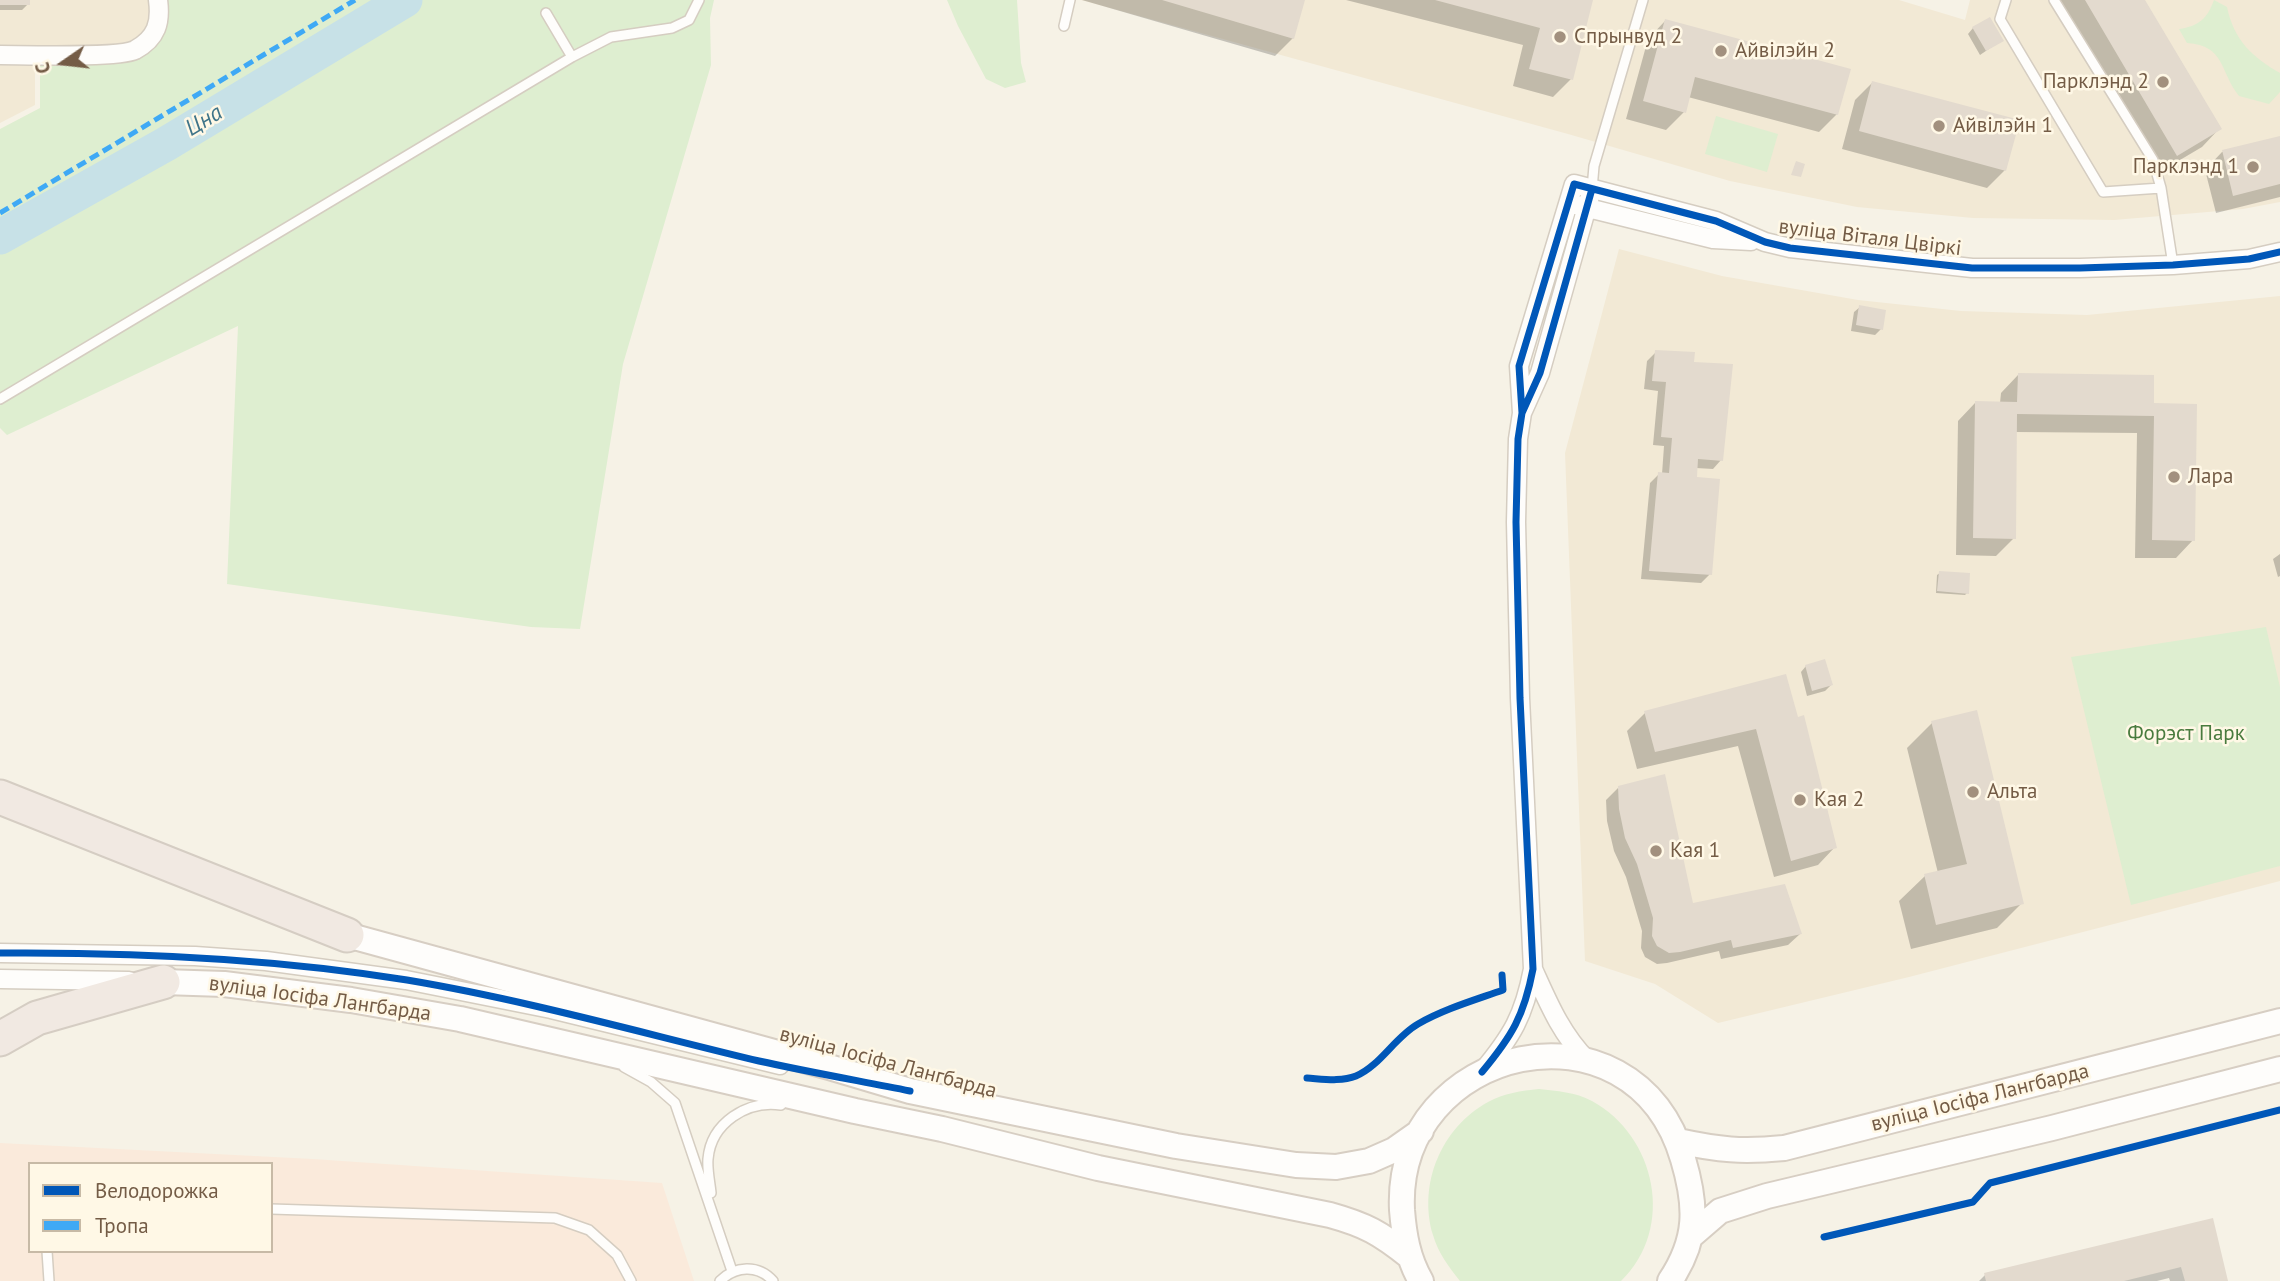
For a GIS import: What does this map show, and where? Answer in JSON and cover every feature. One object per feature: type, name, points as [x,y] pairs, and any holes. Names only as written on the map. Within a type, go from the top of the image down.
[{"type":"highway","points":[[0,797],[347,935]]},
{"type":"highway","points":[[0,1039],[37,1018],[163,982]]},
{"type":"main road","name":"вуліца Іосіфа Лангбарда","points":[[347,935],[910,1091],[1176,1146],[1296,1165],[1336,1167],[1369,1161],[1394,1150],[1421,1131]]},
{"type":"main road","name":"вуліца Іосіфа Лангбарда","points":[[163,982],[224,984],[351,1000],[460,1019],[942,1129],[1098,1168],[1330,1215],[1362,1224],[1409,1256]]},
{"type":"main road","name":"вуліца Іосіфа Лангбарда","points":[[1678,1141],[1743,1152],[1784,1148],[2280,1021]]},
{"type":"main road","points":[[1421,1281],[1409,1256],[1404,1235],[1402,1192],[1405,1171],[1421,1131],[1447,1097],[1482,1072],[1513,1061],[1545,1055],[1587,1060],[1608,1068],[1642,1088],[1662,1112],[1678,1141],[1692,1188],[1694,1213],[1690,1236],[1670,1281]]},
{"type":"main road","points":[[1690,1236],[1720,1212],[1767,1196],[2052,1128],[2280,1069]]},
{"type":"street","points":[[0,55],[134,51],[149,39],[161,20],[158,0]]},
{"type":"street","points":[[1482,1072],[1518,1025],[1527,999],[1532,969],[1520,698],[1517,535],[1518,439],[1522,412],[1519,366],[1574,184]]},
{"type":"street","name":"вуліца Віталя Цвіркі","points":[[1574,184],[1716,221],[1765,242],[1790,248],[1972,268],[2174,265],[2249,259],[2280,253]]},
{"type":"street","points":[[1522,412],[1540,373],[1592,189]]},
{"type":"street","name":"вуліца Віталя Цвіркі","points":[[1568,203],[1713,239],[1765,242]]},
{"type":"street","points":[[0,953],[195,956],[266,961],[406,980],[551,1009],[760,1061],[910,1091]]},
{"type":"street","points":[[1532,969],[1559,1025],[1587,1060]]},
{"type":"street","points":[[0,979],[163,982]]},
{"type":"lane","points":[[0,399],[572,57],[611,37],[672,28],[689,20],[699,0]]},
{"type":"lane","points":[[1064,26],[1070,0]]},
{"type":"lane","points":[[1592,189],[1594,166],[1643,0]]},
{"type":"lane","points":[[2006,0],[2000,19],[2103,192],[2161,188]]},
{"type":"lane","points":[[2054,0],[2154,160],[2174,265]]},
{"type":"lane","points":[[546,13],[572,57]]},
{"type":"lane","points":[[1574,184],[1594,166]]},
{"type":"lane","points":[[536,1038],[573,1056],[623,1067],[651,1082],[675,1103],[732,1270]]},
{"type":"lane","points":[[713,1212],[708,1160],[711,1145],[725,1122],[743,1109],[773,1104],[787,1106]]},
{"type":"lane","points":[[800,1109],[827,1113],[855,1111]]},
{"type":"lane","points":[[273,1209],[555,1218],[589,1230],[617,1255],[631,1281]]},
{"type":"lane","points":[[47,1253],[50,1281]]},
{"type":"lane","points":[[720,1281],[732,1270],[749,1268],[761,1271],[773,1281]]},
{"type":"shaded area","points":[[0,0],[177,0],[132,46],[35,49],[35,105],[0,123]]},
{"type":"shaded area","points":[[1081,0],[1899,0],[1965,20],[1970,0],[2280,0],[2280,202],[2243,209],[2114,220],[1973,218],[1857,207],[1730,181]]},
{"type":"shaded area","points":[[1619,249],[1722,276],[1858,300],[1961,311],[2087,315],[2280,296],[2280,881],[1909,977],[1718,1023],[1655,984],[1585,961],[1565,453]]},
{"type":"shaded area","points":[[0,1143],[313,1159],[662,1183],[694,1281],[0,1281]]},
{"type":"green space","points":[[159,0],[714,0],[710,18],[711,65],[623,364],[580,629],[531,627],[227,584],[238,326],[7,435],[0,428],[0,129],[40,108],[40,54],[109,53],[149,39]]},
{"type":"green space","points":[[947,0],[1017,0],[1021,63],[1026,82],[1005,88],[986,79]]},
{"type":"green space","points":[[2214,0],[2227,7],[2234,29],[2253,54],[2280,73],[2280,92],[2269,104],[2239,96],[2215,54],[2200,45],[2187,43],[2179,29],[2192,26],[2201,20]]},
{"type":"green space","points":[[1716,116],[1778,134],[1767,172],[1705,154]]},
{"type":"green space","name":"Форэст Парк","points":[[2266,627],[2280,687],[2280,866],[2131,905],[2071,657]]},
{"type":"green space","points":[[1539,1089],[1573,1094],[1592,1101],[1614,1117],[1631,1136],[1644,1159],[1651,1184],[1653,1210],[1649,1235],[1638,1259],[1621,1281],[1460,1281],[1438,1248],[1429,1216],[1429,1196],[1431,1177],[1446,1142],[1457,1127],[1488,1102],[1506,1094]]},
{"type":"building","points":[[0,0],[30,0],[30,5],[0,5]]},
{"type":"building","points":[[1162,0],[1305,0],[1294,39]]},
{"type":"building","name":"Спрынвуд 2","points":[[1435,0],[1593,0],[1573,80],[1529,69],[1540,28]]},
{"type":"building","name":"Парклэнд 2","points":[[2085,0],[2145,0],[2222,129],[2177,156]]},
{"type":"building","points":[[1990,17],[2004,41],[1986,51],[1972,27]]},
{"type":"building","name":"Айвілэйн 2","points":[[1665,19],[1851,69],[1838,115],[1695,77],[1686,113],[1643,101]]},
{"type":"building","name":"Айвілэйн 1","points":[[1872,81],[2020,120],[2006,171],[1859,131]]},
{"type":"building","name":"Парклэнд 1","points":[[2280,136],[2280,184],[2233,196],[2222,150]]},
{"type":"building","points":[[1796,161],[1805,164],[1801,177],[1791,175]]},
{"type":"building","points":[[1859,305],[1886,310],[1883,330],[1856,325]]},
{"type":"building","points":[[1655,350],[1695,352],[1694,362],[1733,364],[1723,461],[1698,459],[1697,477],[1720,479],[1712,575],[1649,571],[1658,472],[1669,473],[1672,438],[1661,437],[1666,382],[1652,381]]},
{"type":"building","name":"Лара","points":[[2018,373],[2154,375],[2154,403],[2197,404],[2195,541],[2152,540],[2154,416],[2017,414],[2016,539],[1973,538],[1975,401],[2017,402]]},
{"type":"building","points":[[1939,571],[1970,573],[1969,594],[1937,591]]},
{"type":"building","points":[[1825,659],[1833,685],[1812,691],[1805,665]]},
{"type":"building","name":"Кая 2","points":[[1786,674],[1798,717],[1804,715],[1837,848],[1791,861],[1756,729],[1655,752],[1644,711]]},
{"type":"building","name":"Альта","points":[[1977,710],[2024,904],[1936,925],[1924,874],[1967,864],[1931,721]]},
{"type":"building","name":"Кая 1","points":[[1665,774],[1693,903],[1785,884],[1802,934],[1733,948],[1731,940],[1669,953],[1657,946],[1652,936],[1653,918],[1637,864],[1625,838],[1618,786]]},
{"type":"building","points":[[2213,1218],[2228,1281],[2185,1281],[2181,1267],[2124,1281],[1986,1281],[1984,1273]]},
{"type":"waterway","name":"Цна","points":[[0,237],[166,144],[405,0]]},
{"type":"marked path","points":[[0,213],[355,0]]},
{"type":"cycle path","points":[[1522,413],[1519,366],[1574,184],[1716,221],[1765,242],[1790,248],[1972,268],[2173,265],[2249,259],[2280,252]]},
{"type":"cycle path","points":[[1482,1072],[1521,1013],[1533,969],[1520,698],[1516,522],[1518,439],[1522,413],[1540,373],[1592,189]]},
{"type":"cycle path","points":[[0,953],[204,958],[356,972],[540,1007],[759,1061],[910,1091]]},
{"type":"cycle path","points":[[1307,1078],[1338,1080],[1356,1076],[1373,1065],[1418,1024],[1449,1009],[1503,990],[1502,975]]},
{"type":"cycle path","points":[[1824,1237],[1973,1202],[1990,1183],[2280,1110]]},
{"type":"place","name":"Спрынвуд 2","points":[[1560,37]]},
{"type":"place","name":"Айвілэйн 2","points":[[1721,51]]},
{"type":"place","name":"Парклэнд 2","points":[[2163,82]]},
{"type":"place","name":"Айвілэйн 1","points":[[1939,126]]},
{"type":"place","name":"Парклэнд 1","points":[[2253,167]]},
{"type":"place","name":"Лара","points":[[2174,477]]},
{"type":"place","name":"Альта","points":[[1973,792]]},
{"type":"place","name":"Кая 2","points":[[1800,800]]},
{"type":"place","name":"Кая 1","points":[[1656,851]]}]
